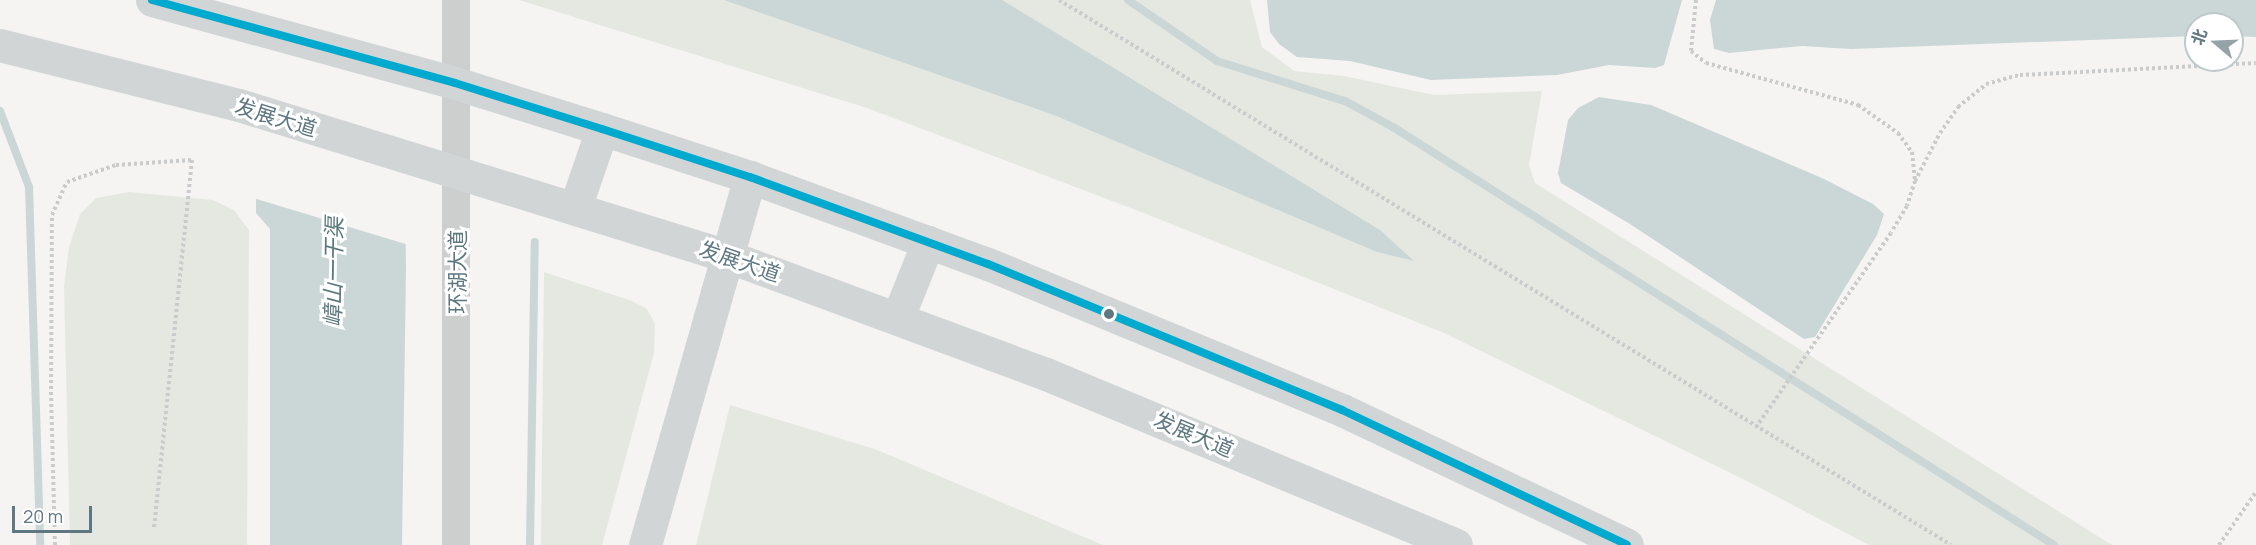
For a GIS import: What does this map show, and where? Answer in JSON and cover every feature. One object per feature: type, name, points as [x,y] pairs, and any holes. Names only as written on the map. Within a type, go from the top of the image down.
[{"type":"main road","points":[[152,0],[240,22],[443,80],[602,129],[750,177],[988,264],[1342,410],[1627,545]]},
{"type":"main road","name":"发展大道","points":[[0,45],[239,105],[727,256],[898,317],[1175,426],[1456,545]]},
{"type":"main road","points":[[575,208],[602,129]]},
{"type":"main road","points":[[645,545],[750,177]]},
{"type":"main road","points":[[898,317],[928,242]]},
{"type":"street","name":"环湖大道","points":[[456,0],[443,80],[456,545]]},
{"type":"path","points":[[1059,0],[1951,545]]},
{"type":"path","points":[[1696,0],[1691,51],[1706,63],[1858,105],[1881,119],[1912,152],[1915,182]]},
{"type":"path","points":[[1757,426],[1892,233],[1907,206],[1915,182],[1940,133],[1958,107],[1986,84],[2020,75],[2256,63]]},
{"type":"path","points":[[55,545],[51,395],[52,215],[67,182],[116,165],[192,160],[154,530]]},
{"type":"path","points":[[2220,545],[2256,492]]},
{"type":"shaded area","points":[[519,0],[1250,0],[1262,47],[1294,71],[1344,76],[1434,95],[1542,91],[1529,165],[1535,183],[2112,545],[1869,545],[1745,480],[1444,333],[1141,212],[867,108]]},
{"type":"shaded area","points":[[129,192],[213,200],[234,210],[249,230],[247,545],[70,545],[64,286],[69,247],[80,214],[96,198]]},
{"type":"shaded area","points":[[544,272],[632,301],[647,309],[655,324],[654,353],[602,545],[541,545]]},
{"type":"shaded area","points":[[730,405],[875,449],[1103,545],[696,545]]},
{"type":"water","name":"嶂山一干渠","points":[[255,0],[403,0],[406,269],[402,545],[270,545],[270,229],[256,213]]},
{"type":"water","points":[[724,0],[1002,0],[1380,230],[1414,261],[1377,252],[1054,115]]},
{"type":"water","points":[[1267,0],[1682,0],[1664,65],[1655,68],[1609,65],[1557,75],[1431,80],[1350,61],[1297,57],[1279,44],[1270,32]]},
{"type":"water","points":[[1716,0],[2256,0],[2256,37],[2244,36],[2244,12],[2184,12],[2184,36],[1851,49],[1802,46],[1729,53],[1714,49],[1710,20]]},
{"type":"water","points":[[1599,97],[1651,105],[1822,178],[1873,204],[1884,214],[1877,235],[1815,337],[1804,339],[1630,224],[1561,183],[1558,173],[1568,120],[1578,108]]},
{"type":"pier","points":[[252,0],[406,0],[409,245],[253,198]]},
{"type":"waterway","points":[[1128,0],[1217,61],[1345,101],[1393,127],[2054,545]]},
{"type":"waterway","points":[[0,111],[29,187],[40,545]]},
{"type":"waterway","points":[[530,545],[535,242]]},
{"type":"transit line","points":[[152,0],[455,83],[602,129],[750,177],[988,264],[1342,410],[1627,545]]}]
